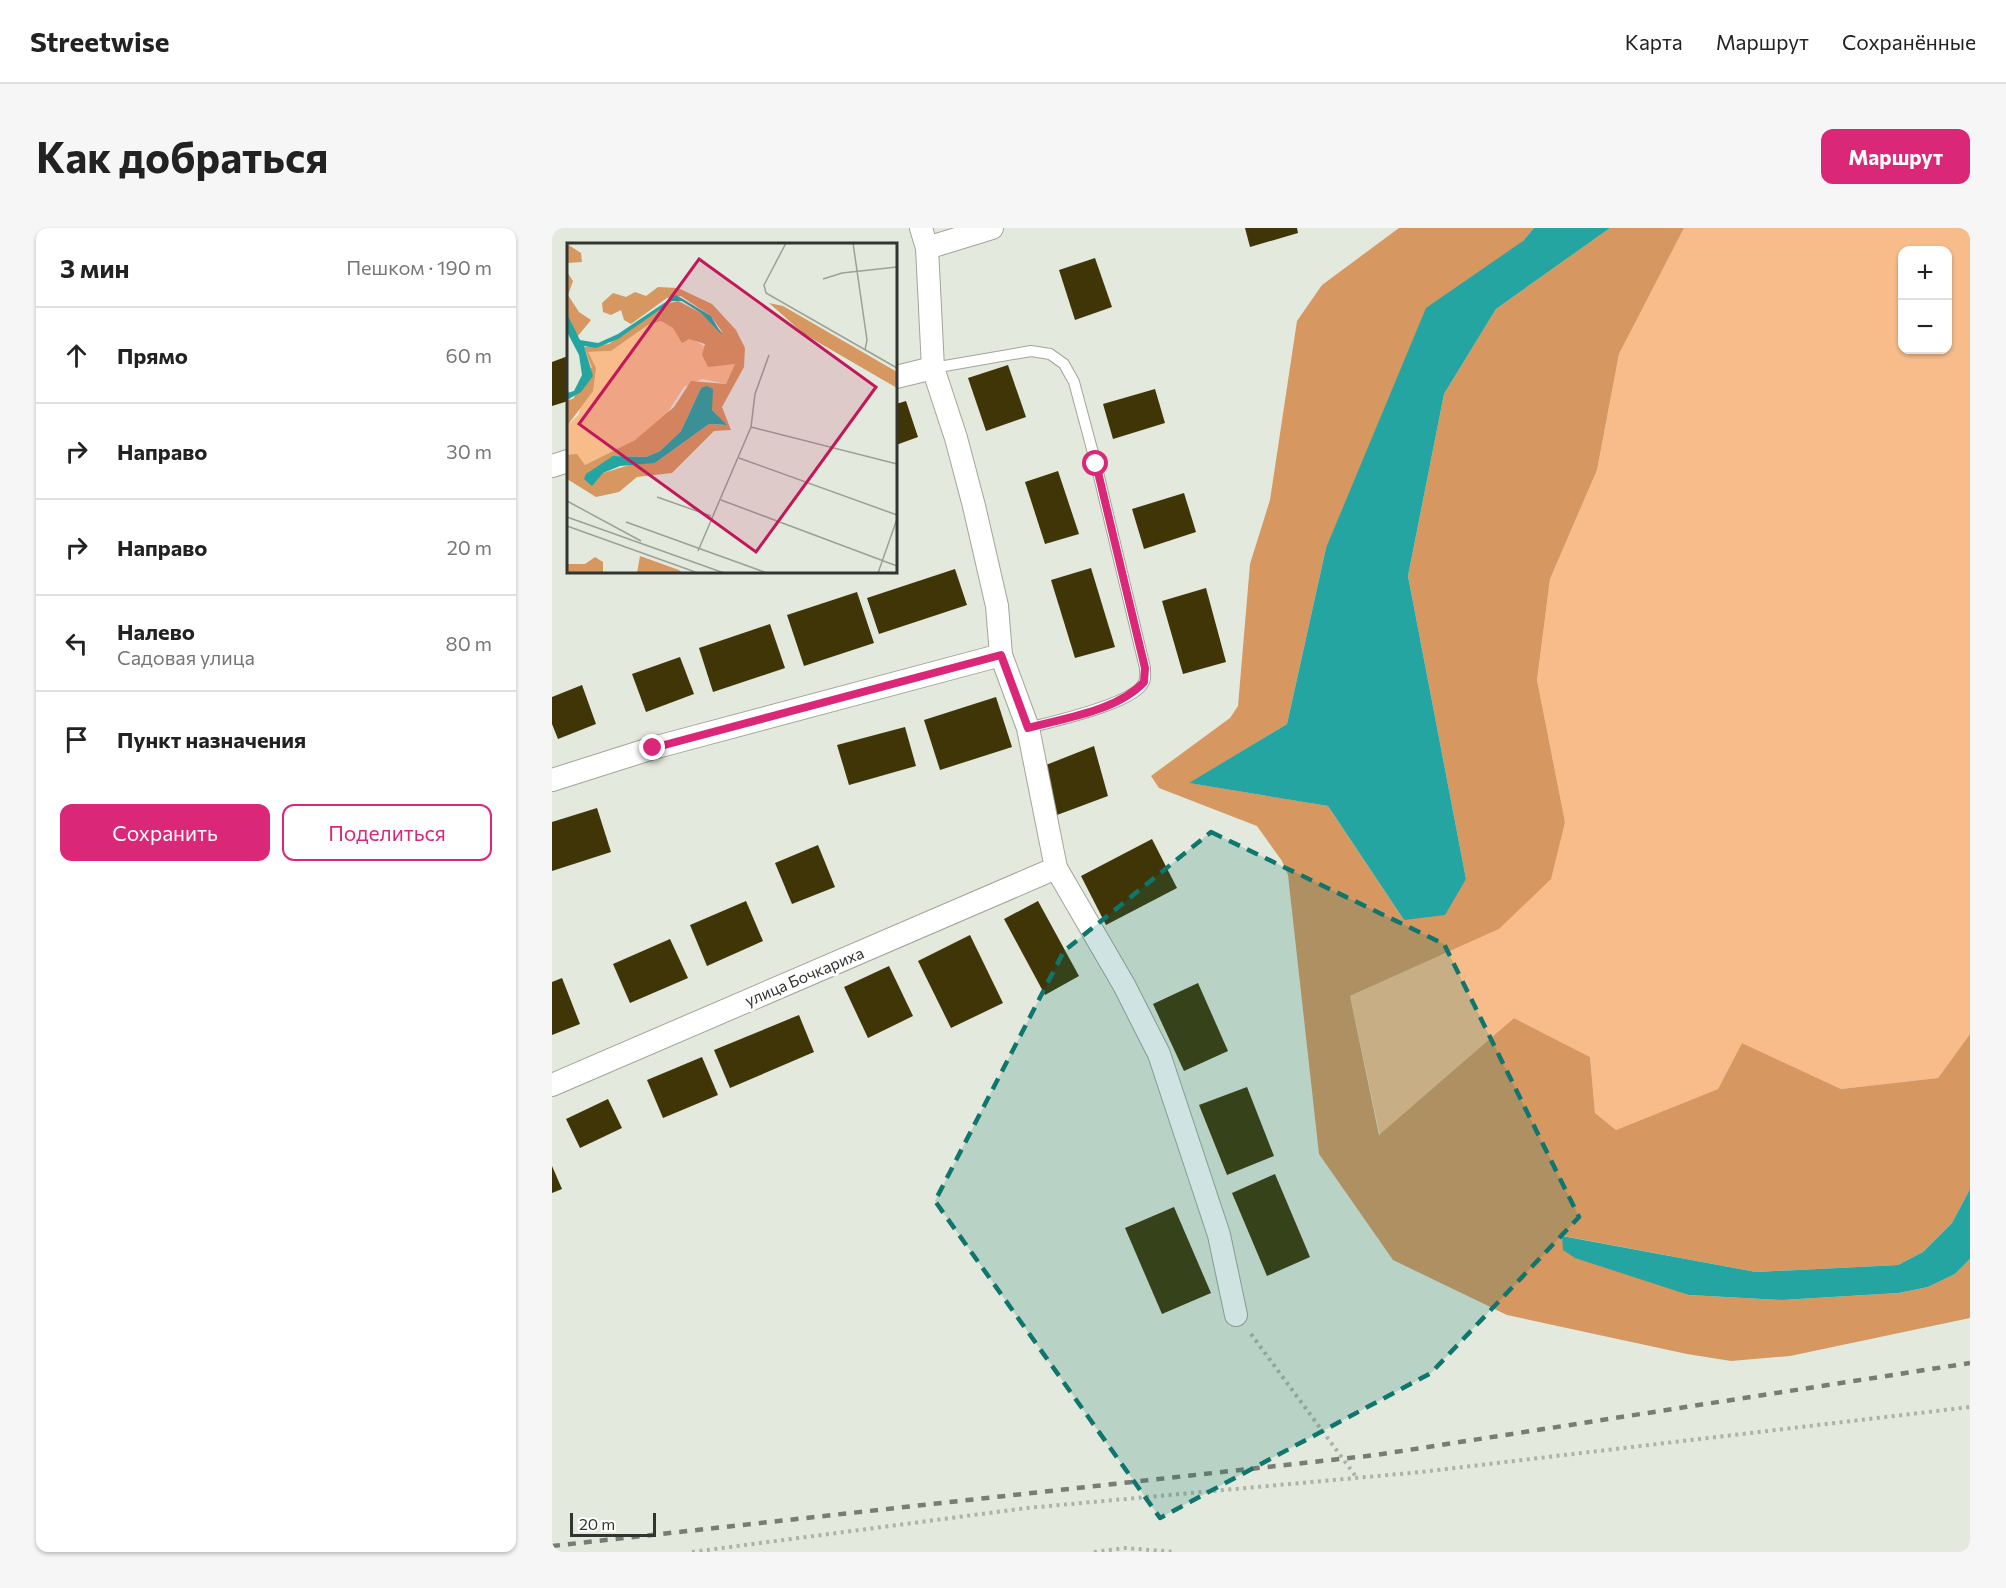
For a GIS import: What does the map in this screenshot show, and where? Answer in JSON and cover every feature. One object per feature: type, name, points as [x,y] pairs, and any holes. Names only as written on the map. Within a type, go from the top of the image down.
[{"type":"street","points":[[992,228],[924,238],[933,368],[956,438],[974,506],[998,606],[1001,655],[1028,728],[1056,868],[1124,985],[1159,1054],[1219,1235],[1236,1315]]},
{"type":"street","points":[[897,377],[933,368]]},
{"type":"street","points":[[552,466],[567,461]]},
{"type":"street","points":[[552,780],[653,748],[1001,655]]},
{"type":"street","name":"улица Бочкариха","points":[[552,1085],[1056,868]]},
{"type":"lane","points":[[933,368],[1031,351],[1050,354],[1064,364],[1074,382],[1096,464],[1145,668],[1144,682],[1133,694],[1088,713],[1028,728]]},
{"type":"path","points":[[1236,1315],[1357,1478]]},
{"type":"path","points":[[692,1552],[1027,1508],[1421,1472],[1970,1407]]},
{"type":"path","points":[[1094,1552],[1126,1548],[1175,1552]]},
{"type":"highlighted area","points":[[1211,832],[1444,944],[1579,1217],[1431,1373],[1160,1518],[935,1201],[1064,951]]},
{"type":"shaded area","points":[[1399,228],[1534,228],[1523,241],[1326,548],[1287,724],[1190,783],[1328,806],[1404,920],[1466,879],[1408,576],[1444,394],[1496,309],[1610,228],[1684,228],[1619,354],[1597,470],[1550,579],[1537,680],[1565,822],[1551,879],[1499,929],[1350,996],[1379,1135],[1514,1018],[1590,1057],[1595,1113],[1616,1130],[1718,1089],[1742,1043],[1841,1089],[1938,1078],[1970,1034],[1970,1189],[1952,1223],[1923,1252],[1898,1265],[1756,1272],[1563,1236],[1689,1295],[1782,1300],[1899,1293],[1928,1287],[1955,1274],[1970,1259],[1970,1318],[1790,1356],[1731,1361],[1687,1354],[1507,1315],[1393,1260],[1319,1154],[1288,875],[1282,861],[1257,826],[1159,788],[1151,776],[1230,718],[1238,706],[1250,564],[1270,500],[1297,321],[1322,285]]},
{"type":"shaded area","points":[[1684,228],[1970,228],[1970,1034],[1938,1078],[1841,1089],[1742,1043],[1718,1089],[1616,1130],[1595,1113],[1590,1057],[1514,1018],[1380,1136],[1350,996],[1499,929],[1565,822],[1537,680],[1550,579],[1597,470],[1619,354]]},
{"type":"water","points":[[1534,228],[1610,228],[1496,309],[1444,394],[1408,576],[1466,879],[1445,915],[1404,920],[1328,806],[1189,783],[1287,724],[1326,548],[1426,308],[1523,241]]},
{"type":"water","points":[[1970,1189],[1970,1259],[1955,1274],[1928,1287],[1899,1293],[1782,1300],[1689,1295],[1575,1258],[1563,1250],[1562,1236],[1756,1272],[1898,1265],[1923,1252],[1952,1223]]},
{"type":"building","points":[[1245,228],[1297,228],[1298,233],[1250,247]]},
{"type":"building","points":[[1095,258],[1112,307],[1075,320],[1059,270]]},
{"type":"building","points":[[567,356],[567,401],[552,406],[552,362]]},
{"type":"building","points":[[1008,365],[1026,417],[986,431],[968,378]]},
{"type":"building","points":[[1155,389],[1165,423],[1113,439],[1103,404]]},
{"type":"building","points":[[906,401],[918,437],[897,445],[897,404]]},
{"type":"building","points":[[1058,471],[1079,534],[1045,544],[1025,482]]},
{"type":"building","points":[[1184,493],[1196,532],[1144,549],[1132,509]]},
{"type":"building","points":[[1091,568],[1115,647],[1075,658],[1051,580]]},
{"type":"building","points":[[955,569],[967,605],[879,634],[867,598]]},
{"type":"building","points":[[1206,588],[1226,662],[1183,674],[1162,601]]},
{"type":"building","points":[[857,592],[874,643],[804,666],[787,615]]},
{"type":"building","points":[[770,624],[785,668],[713,692],[699,648]]},
{"type":"building","points":[[680,657],[694,694],[646,712],[632,674]]},
{"type":"building","points":[[582,685],[596,724],[558,739],[552,724],[552,697]]},
{"type":"building","points":[[996,697],[1012,747],[940,770],[924,720]]},
{"type":"building","points":[[905,727],[916,766],[849,785],[837,745]]},
{"type":"building","points":[[1094,746],[1108,796],[1057,815],[1046,765]]},
{"type":"building","points":[[597,808],[611,852],[552,871],[552,822]]},
{"type":"building","points":[[1152,839],[1177,888],[1106,925],[1081,876]]},
{"type":"building","points":[[818,845],[835,887],[792,904],[775,863]]},
{"type":"building","points":[[746,901],[763,941],[707,966],[690,925]]},
{"type":"building","points":[[1038,901],[1079,976],[1045,995],[1004,919]]},
{"type":"building","points":[[970,935],[1003,1003],[951,1028],[918,961]]},
{"type":"building","points":[[670,939],[688,978],[630,1003],[613,964]]},
{"type":"building","points":[[889,966],[913,1016],[868,1038],[844,987]]},
{"type":"building","points":[[562,978],[580,1024],[552,1035],[552,982]]},
{"type":"building","points":[[1198,983],[1228,1051],[1184,1071],[1153,1004]]},
{"type":"building","points":[[799,1015],[814,1052],[730,1088],[714,1050]]},
{"type":"building","points":[[702,1057],[718,1095],[663,1118],[647,1080]]},
{"type":"building","points":[[1247,1087],[1274,1156],[1227,1175],[1199,1105]]},
{"type":"building","points":[[608,1099],[622,1128],[580,1148],[566,1119]]},
{"type":"building","points":[[552,1166],[562,1189],[552,1193]]},
{"type":"building","points":[[1275,1174],[1310,1257],[1267,1276],[1232,1193]]},
{"type":"building","points":[[1174,1207],[1211,1293],[1162,1314],[1125,1228]]},
{"type":"railway","points":[[552,1546],[1376,1455],[1970,1363]]},
{"type":"route","points":[[653,748],[1001,655],[1028,728],[1088,713],[1133,694],[1144,682],[1145,668],[1096,464]]}]
